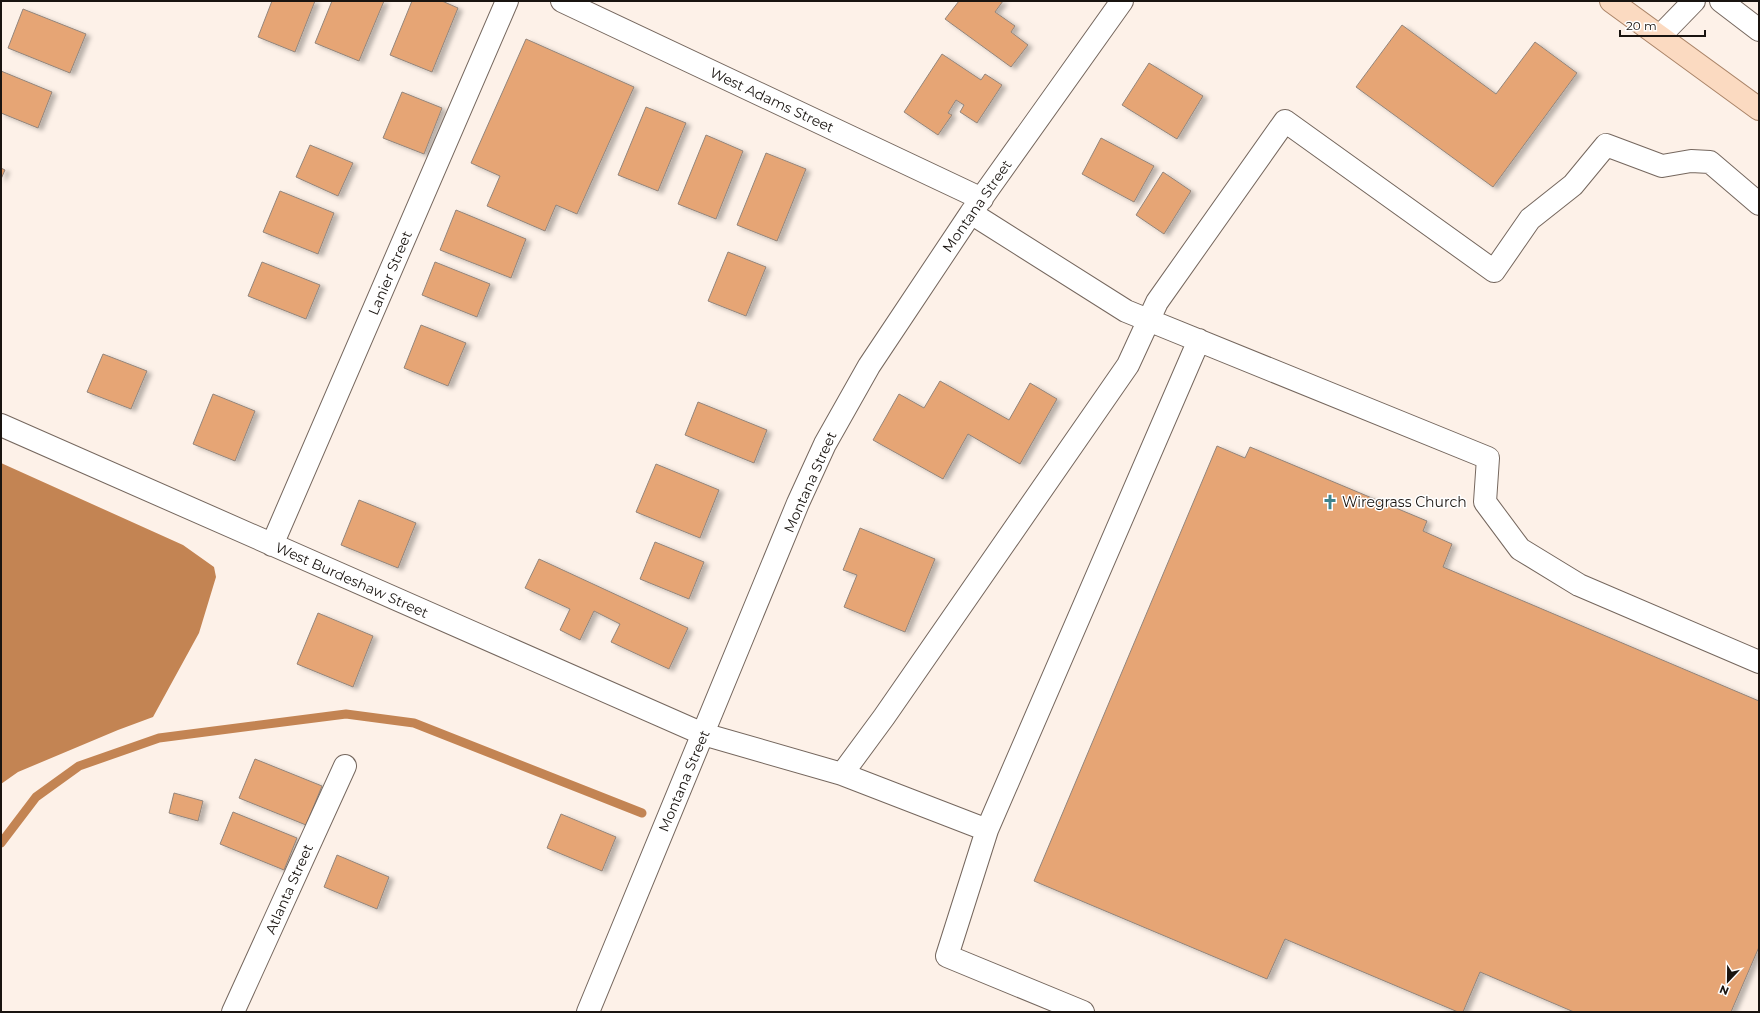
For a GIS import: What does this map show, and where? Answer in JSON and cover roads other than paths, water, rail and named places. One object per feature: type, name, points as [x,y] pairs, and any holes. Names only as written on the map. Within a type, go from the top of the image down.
[{"type":"main road","points":[[1611,1],[1759,109]]},
{"type":"street","name":"Lanier Street","points":[[272,545],[507,1]]},
{"type":"street","name":"West Adams Street","points":[[562,1],[976,206],[1126,311],[1488,458],[1485,502],[1520,549],[1579,585],[1759,662]]},
{"type":"street","name":"Montana Street","points":[[588,1012],[798,504],[825,444],[869,366],[976,206],[1122,1]]},
{"type":"street","points":[[1660,36],[1694,1]]},
{"type":"street","points":[[1721,1],[1759,30]]},
{"type":"street","points":[[842,774],[884,717],[1128,365],[1156,302],[1285,121],[1494,271],[1530,219],[1573,185],[1606,146],[1662,166],[1691,161],[1710,162],[1759,204]]},
{"type":"street","points":[[1083,1012],[947,956],[987,830],[1199,340]]},
{"type":"street","name":"West Burdeshaw Street","points":[[1,425],[703,734],[842,774],[987,830]]},
{"type":"street","name":"Atlanta Street","points":[[234,1012],[345,766]]},
{"type":"waterway","points":[[1,843],[36,797],[79,766],[159,738],[346,714],[414,723],[642,813]]},
{"type":"place","name":"Wiregrass Church","points":[[1330,502]]}]
